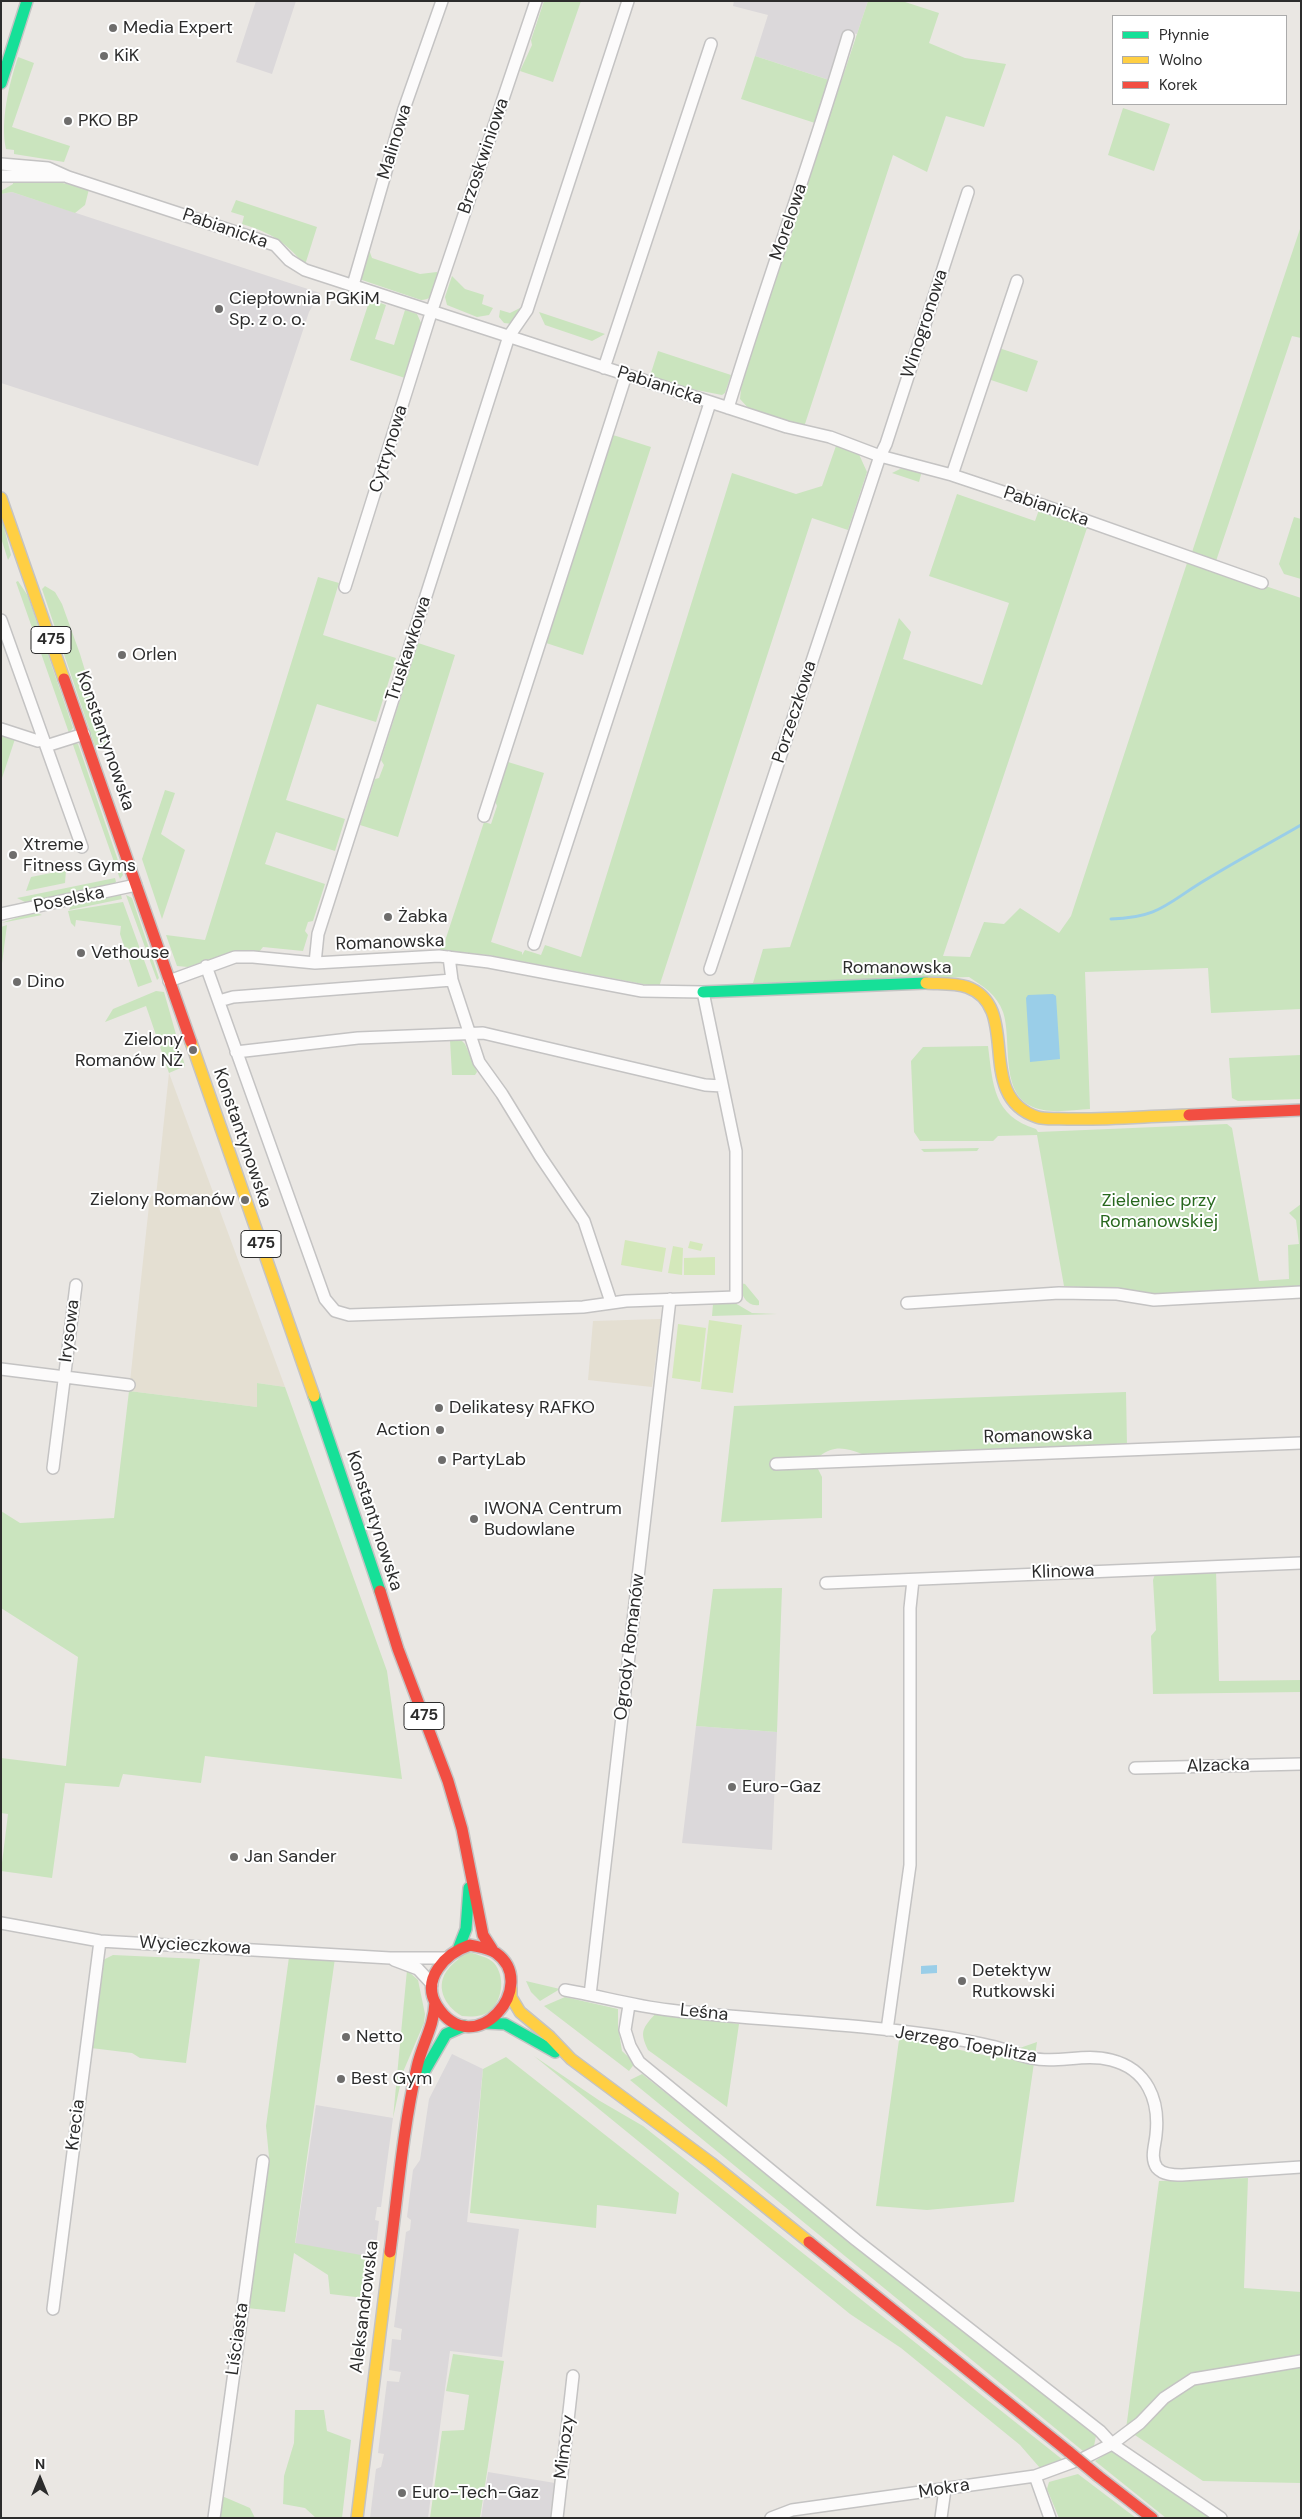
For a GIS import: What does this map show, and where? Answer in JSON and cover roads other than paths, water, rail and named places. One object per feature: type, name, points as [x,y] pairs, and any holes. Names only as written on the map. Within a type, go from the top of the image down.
[{"type":"main road","points":[[1,50],[18,1]]},
{"type":"main road","points":[[1,83],[27,1]]},
{"type":"main road","name":"Konstantynowska","points":[[1,498],[356,1515],[398,1649],[448,1781],[462,1829],[470,1876],[478,1903],[482,1935],[492,1949]]},
{"type":"main road","name":"Romanowska","points":[[703,992],[914,984],[944,984],[967,987],[983,997],[994,1014],[1003,1083],[1008,1096],[1021,1110],[1039,1118],[1081,1120],[1301,1110]]},
{"type":"main road","name":"Konstantynowska","points":[[458,1948],[466,1929],[470,1876]]},
{"type":"main road","points":[[492,1949],[470,1945],[458,1948],[445,1958],[434,1974],[432,1984],[435,2002],[445,2017],[464,2026],[486,2023],[505,2024],[572,2060],[703,2157],[1152,2518]]},
{"type":"main road","name":"475","points":[[492,1949],[505,1962],[510,1973],[511,1988]]},
{"type":"main road","points":[[486,2023],[501,2012],[511,1988]]},
{"type":"main road","points":[[511,1988],[511,1997],[520,2012],[550,2037],[572,2060]]},
{"type":"main road","name":"Aleksandrowska","points":[[357,2518],[410,2101],[417,2065],[434,2020],[435,2002]]},
{"type":"main road","name":"Aleksandrowska","points":[[410,2101],[441,2040],[452,2030],[464,2026]]},
{"type":"street","name":"Malinowa","points":[[352,285],[404,109],[442,1]]},
{"type":"street","name":"Brzoskwiniowa","points":[[432,310],[536,1]]},
{"type":"street","name":"Truskawkowa","points":[[315,963],[318,934],[509,336],[527,310],[628,1]]},
{"type":"street","name":"Morelowa","points":[[728,408],[759,307],[815,148],[848,36]]},
{"type":"street","points":[[604,368],[711,44]]},
{"type":"street","name":"Pabianicka","points":[[1,164],[48,168],[65,176],[270,243],[297,266],[352,285],[787,428],[830,437],[880,456],[952,476],[1262,583]]},
{"type":"street","name":"Pabianicka","points":[[1,176],[65,176]]},
{"type":"street","name":"Winogronowa","points":[[880,456],[886,444],[968,192]]},
{"type":"street","points":[[952,476],[1017,281]]},
{"type":"street","name":"Cytrynowa","points":[[345,588],[432,310]]},
{"type":"street","points":[[484,816],[626,376]]},
{"type":"street","points":[[534,944],[710,403]]},
{"type":"street","name":"Porzeczkowa","points":[[710,969],[880,456]]},
{"type":"street","points":[[2,626],[82,847]]},
{"type":"street","points":[[1,729],[45,742],[84,734]]},
{"type":"street","name":"Poselska","points":[[1,914],[136,885]]},
{"type":"street","name":"Romanowska","points":[[169,981],[206,966],[243,956],[315,963],[428,956],[449,957],[642,991],[703,992]]},
{"type":"street","points":[[449,957],[452,980],[479,1062],[502,1094],[540,1156],[584,1221],[611,1302]]},
{"type":"street","points":[[206,966],[324,1299],[335,1311],[349,1315],[583,1307],[611,1302],[736,1298],[736,1151],[703,992]]},
{"type":"street","points":[[219,1001],[233,997],[350,986],[452,980]]},
{"type":"street","points":[[236,1052],[358,1038],[483,1033],[705,1086],[722,1086]]},
{"type":"street","name":"Irysowa","points":[[53,1468],[76,1285]]},
{"type":"street","points":[[907,1303],[1059,1293],[1117,1294],[1154,1300],[1301,1292]]},
{"type":"street","name":"Ogrody Romanów","points":[[590,1995],[670,1299]]},
{"type":"street","name":"Irysowa","points":[[1,1369],[129,1384]]},
{"type":"street","name":"Romanowska","points":[[776,1464],[1301,1443]]},
{"type":"street","name":"Klinowa","points":[[826,1582],[1301,1563]]},
{"type":"street","points":[[887,2030],[910,1865],[910,1608],[913,1580]]},
{"type":"street","name":"Alzacka","points":[[1135,1768],[1301,1764]]},
{"type":"street","name":"Wycieczkowa","points":[[1,1923],[100,1941],[390,1958],[445,1958]]},
{"type":"street","name":"Krecia","points":[[53,2309],[100,1941]]},
{"type":"street","name":"Wycieczkowa","points":[[390,1958],[418,1969],[432,1984]]},
{"type":"street","name":"Leśna","points":[[565,1990],[629,2005],[766,2020],[844,2025]]},
{"type":"street","points":[[629,2005],[625,2030],[630,2046],[639,2062],[856,2240],[1100,2431],[1112,2444],[1221,2518]]},
{"type":"street","name":"Jerzego Toeplitza","points":[[844,2025],[952,2038],[999,2048],[1032,2059],[1098,2057],[1126,2065],[1144,2080],[1154,2097],[1158,2120],[1153,2156],[1158,2169],[1163,2172],[1182,2174],[1301,2167]]},
{"type":"street","name":"Liściasta","points":[[214,2518],[262,2161]]},
{"type":"street","name":"Mokra","points":[[771,2518],[792,2510],[1035,2476],[1084,2458],[1112,2444],[1140,2423],[1164,2398],[1193,2379],[1301,2361]]},
{"type":"street","name":"Mimozy","points":[[557,2518],[573,2376]]},
{"type":"street","points":[[1035,2476],[1050,2518]]},
{"type":"street","points":[[941,2518],[944,2489]]},
{"type":"water","points":[[1053,994],[1056,996],[1060,1059],[1030,1062],[1026,998],[1028,995]]},
{"type":"water","points":[[937,1965],[937,1973],[921,1974],[921,1966]]},
{"type":"waterway","points":[[1111,919],[1141,916],[1153,912],[1301,825]]},
{"type":"place","name":"Media Expert","points":[[113,28]]},
{"type":"place","name":"KiK","points":[[104,56]]},
{"type":"place","name":"PKO BP","points":[[68,121]]},
{"type":"place","name":"Ciepłownia PGKiM Sp. z o. o.","points":[[219,309]]},
{"type":"place","name":"Orlen","points":[[122,655]]},
{"type":"place","name":"Xtreme Fitness Gyms","points":[[13,855]]},
{"type":"place","name":"Żabka","points":[[388,917]]},
{"type":"place","name":"Vethouse","points":[[81,953]]},
{"type":"place","name":"Dino","points":[[17,982]]},
{"type":"place","name":"Zielony Romanów NŻ","points":[[193,1050]]},
{"type":"place","name":"Zielony Romanów","points":[[245,1200]]},
{"type":"place","name":"Delikatesy RAFKO","points":[[439,1408]]},
{"type":"place","name":"Action","points":[[440,1430]]},
{"type":"place","name":"PartyLab","points":[[442,1460]]},
{"type":"place","name":"IWONA Centrum Budowlane","points":[[474,1519]]},
{"type":"place","name":"Euro-Gaz","points":[[732,1787]]},
{"type":"place","name":"Jan Sander","points":[[234,1857]]},
{"type":"place","name":"Detektyw Rutkowski","points":[[962,1981]]},
{"type":"place","name":"Netto","points":[[346,2037]]},
{"type":"place","name":"Best Gym","points":[[341,2079]]},
{"type":"place","name":"Euro-Tech-Gaz","points":[[402,2493]]},
{"type":"park label","name":"Zieleniec przy Romanowskiej","points":[[1159,1211]]}]
